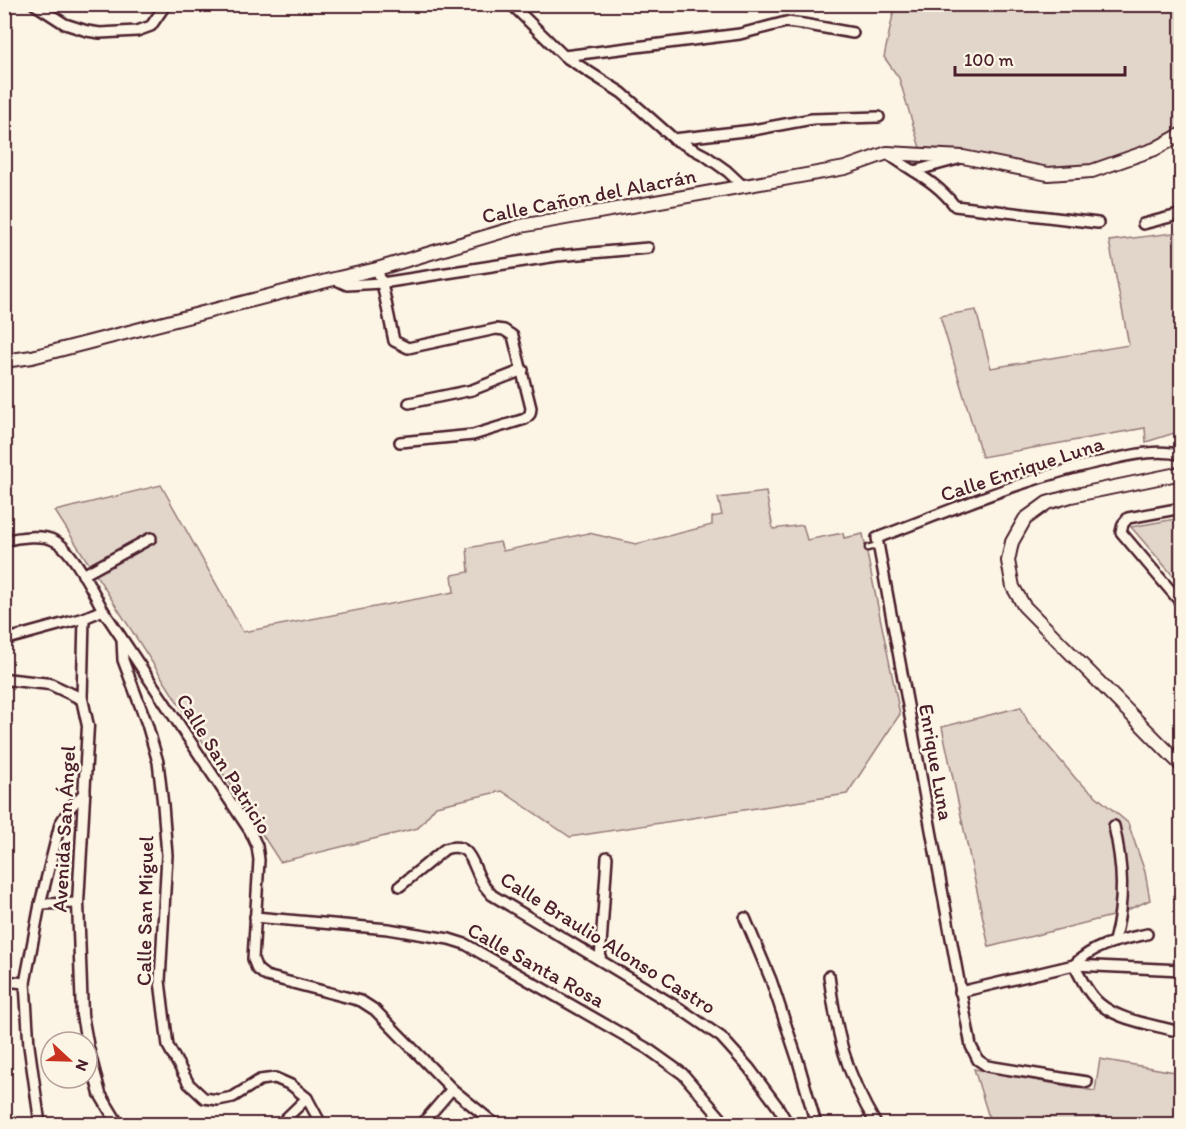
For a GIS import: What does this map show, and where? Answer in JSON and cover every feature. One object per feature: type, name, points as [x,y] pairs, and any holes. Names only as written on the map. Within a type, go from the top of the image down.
[{"type":"main road","name":"Calle Cañon del Alacrán","points":[[4,361],[32,357],[377,269],[521,225],[845,168],[887,153],[963,157],[1048,174],[1092,171],[1155,149],[1182,134]]},
{"type":"main road","points":[[1182,472],[1047,503],[1025,519],[1012,542],[1008,561],[1012,587],[1024,606],[1182,766]]},
{"type":"street","points":[[34,4],[65,24],[100,33],[137,31],[151,26],[166,4]]},
{"type":"street","points":[[511,4],[564,56],[622,93],[674,140],[706,156],[743,186]]},
{"type":"street","points":[[564,56],[740,34],[786,22],[853,33]]},
{"type":"street","points":[[674,140],[753,130],[812,118],[879,117]]},
{"type":"street","points":[[887,153],[942,190],[955,206],[1098,223]]},
{"type":"street","points":[[914,171],[963,157]]},
{"type":"street","points":[[1143,225],[1182,214]]},
{"type":"street","points":[[334,279],[347,285],[382,284],[557,256],[648,248]]},
{"type":"street","points":[[377,269],[393,341],[408,348],[496,329],[504,330],[513,336],[531,408],[530,414],[525,419],[473,435],[400,442]]},
{"type":"street","points":[[409,403],[472,390],[523,370]]},
{"type":"street","name":"Calle Enrique Luna","points":[[878,542],[974,501],[1076,466],[1141,453],[1182,454]]},
{"type":"street","points":[[1182,508],[1128,518],[1121,532],[1182,603]]},
{"type":"street","name":"Calle San Patricio","points":[[4,541],[43,537],[53,539],[62,545],[250,831],[257,846],[259,860],[253,959],[257,969],[266,976],[361,1001],[375,1010],[452,1089]]},
{"type":"street","points":[[83,575],[151,538]]},
{"type":"street","name":"Enrique Luna","points":[[878,542],[971,1046],[978,1060],[987,1066],[1087,1082]]},
{"type":"street","points":[[4,640],[84,618],[103,610]]},
{"type":"street","points":[[4,679],[50,684],[82,699],[84,618]]},
{"type":"street","name":"Calle San Miguel","points":[[122,639],[123,660],[147,724],[158,762],[162,794],[167,855],[159,981],[168,1046],[189,1083],[204,1098],[218,1100],[233,1097],[260,1080],[275,1078],[291,1085],[307,1098]]},
{"type":"street","name":"Avenida San Ángel","points":[[82,699],[88,726],[78,903],[82,1016],[85,1030]]},
{"type":"street","points":[[40,1125],[29,1046],[25,983],[40,904],[60,824],[70,808],[85,792]]},
{"type":"street","points":[[1114,826],[1122,861],[1119,924],[1114,941]]},
{"type":"street","name":"Calle Braulio Alonso Castro","points":[[400,886],[445,849],[453,846],[461,847],[470,855],[483,885],[492,895],[679,1008],[721,1037],[749,1068],[778,1107],[788,1125]]},
{"type":"street","points":[[600,960],[607,857]]},
{"type":"street","points":[[40,904],[78,903]]},
{"type":"street","name":"Calle Santa Rosa","points":[[255,917],[388,929],[449,939],[465,944],[648,1048],[683,1074],[726,1125]]},
{"type":"street","points":[[745,918],[771,980],[816,1125]]},
{"type":"street","points":[[1074,965],[1091,951],[1114,941],[1147,934]]},
{"type":"street","points":[[960,992],[1074,965],[1182,970]]},
{"type":"street","points":[[1074,965],[1088,991],[1100,1004],[1126,1017],[1172,1030]]},
{"type":"street","points":[[829,976],[836,1029],[843,1055],[859,1096],[876,1125]]},
{"type":"street","points":[[4,981],[25,983]]},
{"type":"street","points":[[422,1125],[452,1089],[495,1125]]},
{"type":"street","name":"Avenida San Ángel","points":[[99,1090],[118,1125]]},
{"type":"street","points":[[280,1125],[307,1098],[321,1125]]},
{"type":"lane","points":[[868,548],[878,542]]},
{"type":"shaded area","points":[[895,5],[1181,5],[1181,134],[1092,171],[1048,174],[925,155],[920,148],[899,78],[884,57]]},
{"type":"shaded area","points":[[1181,232],[1181,431],[1146,442],[1145,428],[982,457],[940,316],[976,310],[991,368],[1129,345],[1109,241]]},
{"type":"shaded area","points":[[161,485],[243,632],[454,592],[452,575],[469,572],[467,548],[500,542],[503,551],[589,533],[636,544],[712,525],[712,517],[722,515],[718,498],[766,492],[773,529],[803,525],[807,540],[843,533],[844,538],[863,534],[900,714],[847,794],[570,837],[502,791],[436,806],[418,828],[280,862],[55,511]]},
{"type":"shaded area","points":[[1182,518],[1181,585],[1131,527]]},
{"type":"shaded area","points":[[1021,707],[1028,722],[1077,780],[1128,823],[1145,872],[1150,900],[1116,915],[989,947],[942,727]]},
{"type":"shaded area","points":[[1100,1059],[1181,1073],[1181,1124],[991,1124],[974,1069],[1095,1091]]}]
